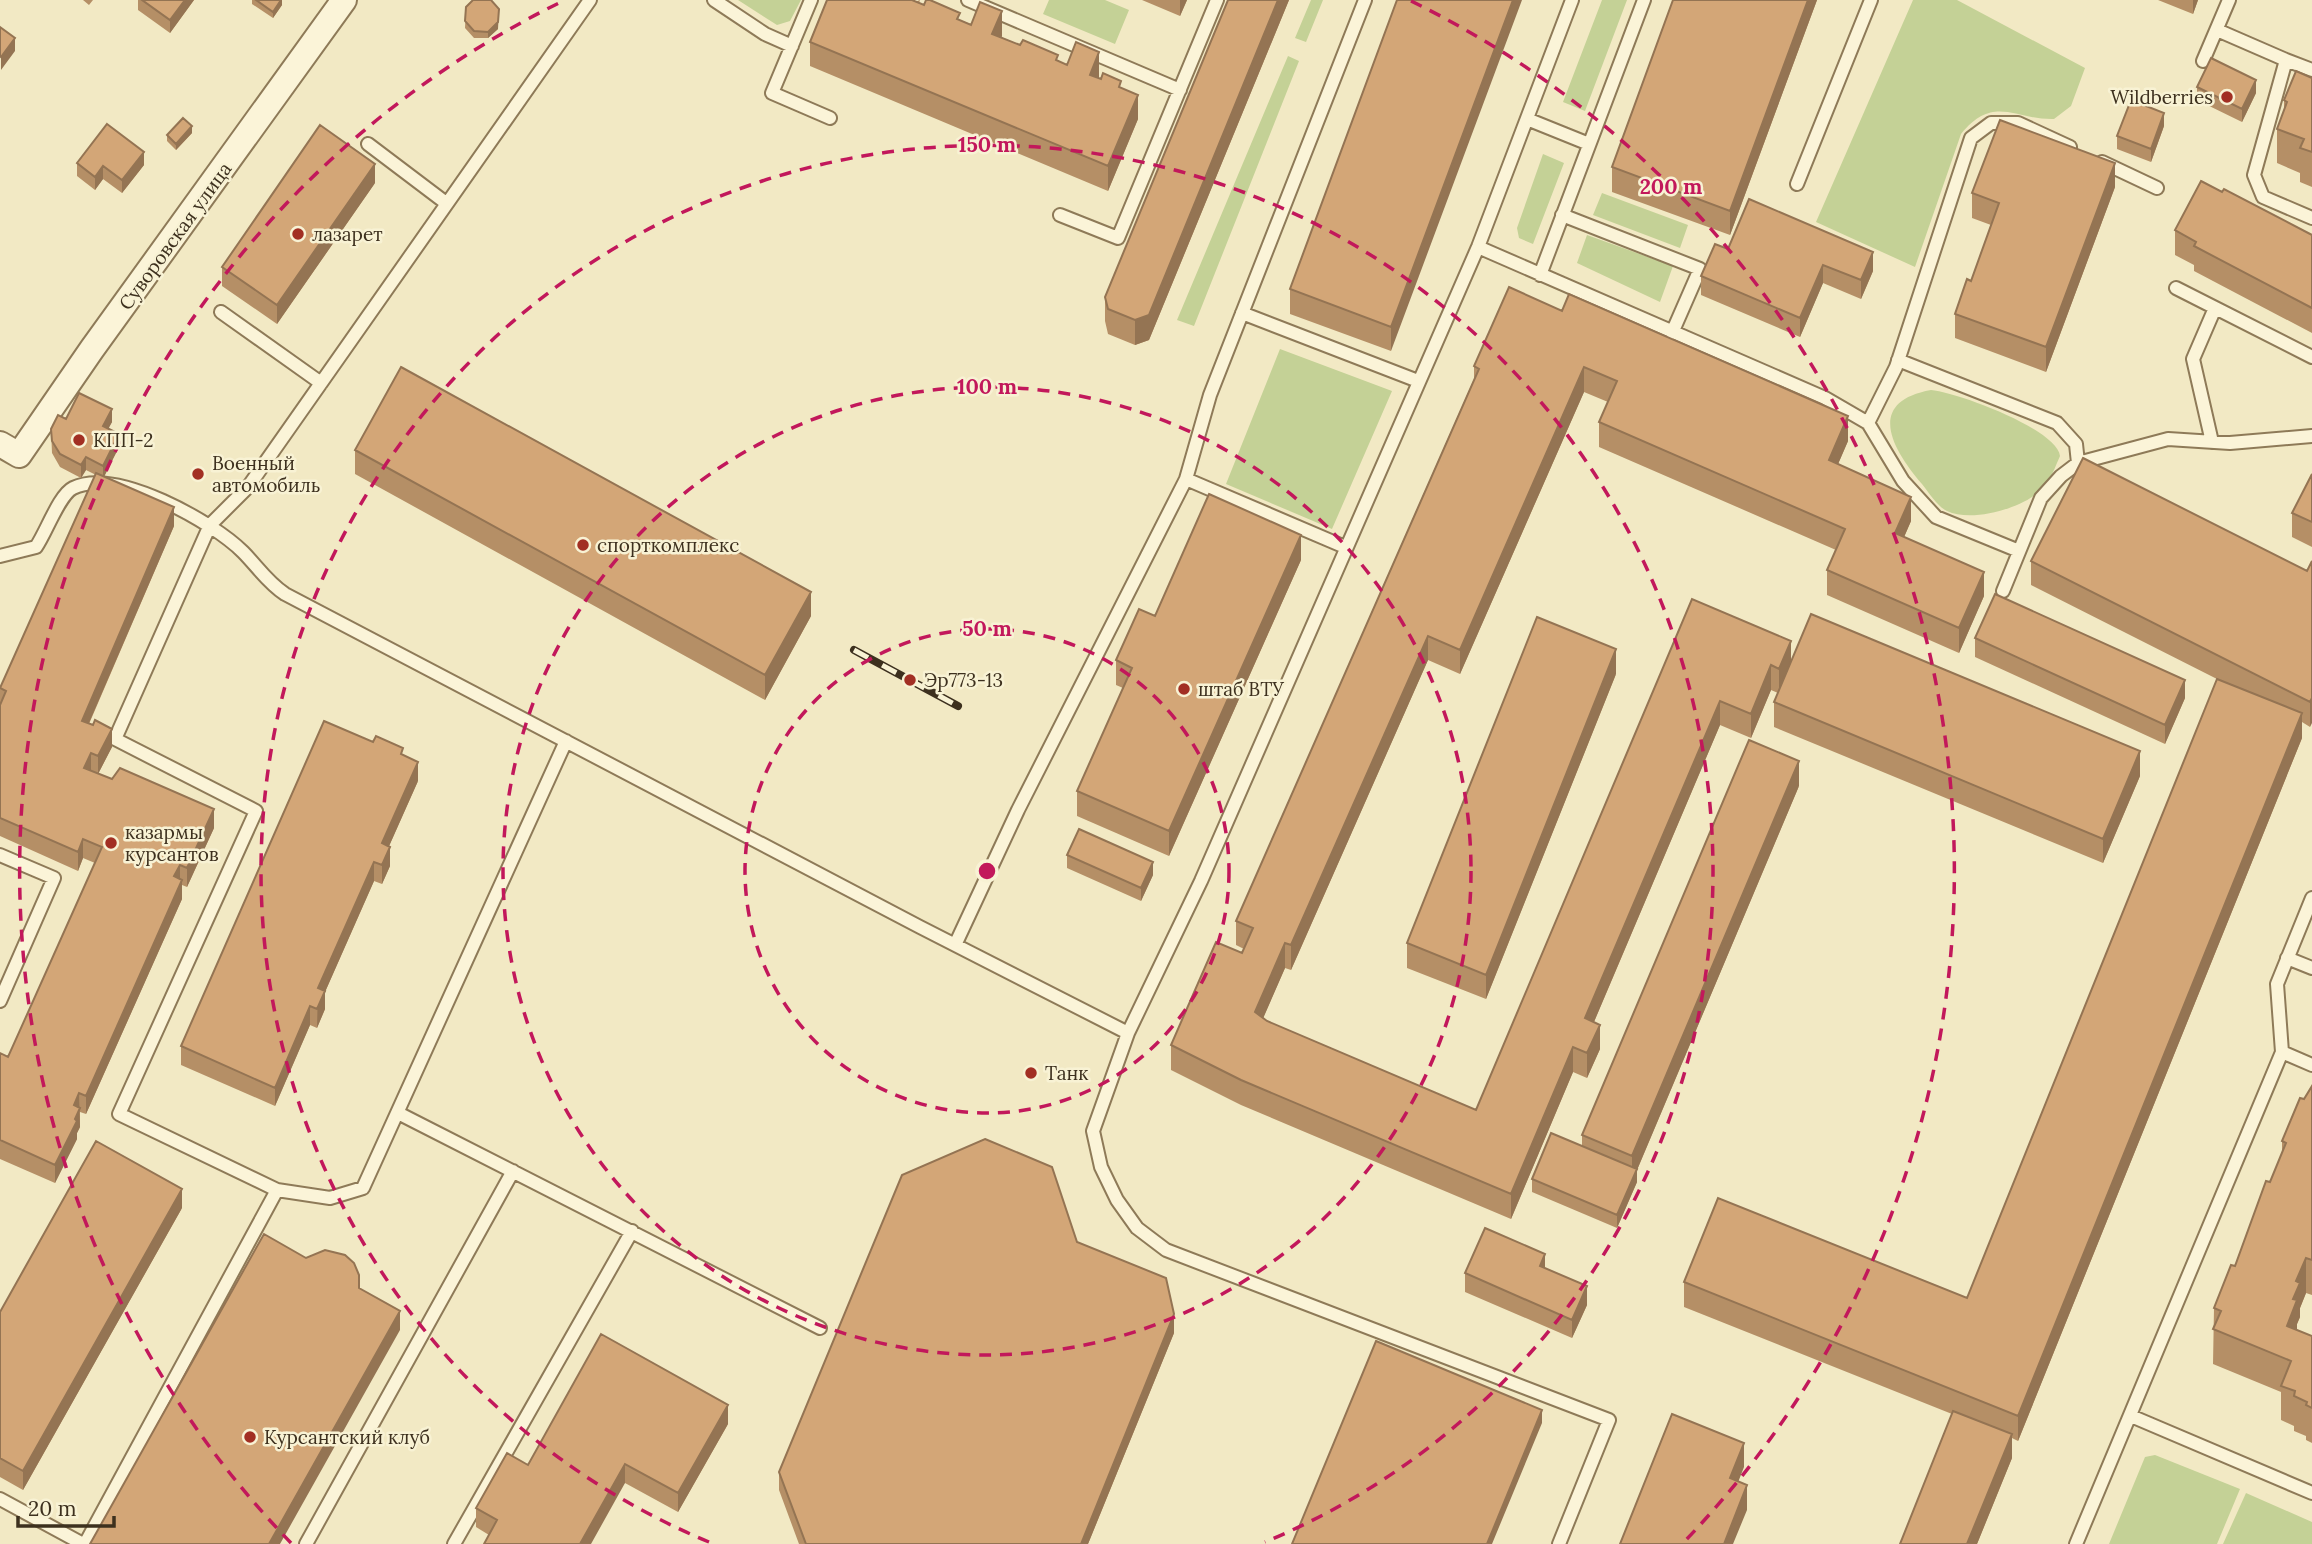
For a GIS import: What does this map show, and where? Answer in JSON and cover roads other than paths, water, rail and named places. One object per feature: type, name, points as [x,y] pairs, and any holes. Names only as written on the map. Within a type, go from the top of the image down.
[{"type":"street","name":"Суворовская улица","points":[[0,444],[19,455],[92,349],[344,0]]},
{"type":"lane","points":[[566,741],[363,1188],[330,1198],[277,1190],[119,1114],[256,811],[115,739],[210,525],[248,487],[590,0]]},
{"type":"lane","points":[[714,0],[765,34],[792,46]]},
{"type":"lane","points":[[811,0],[772,93],[830,118]]},
{"type":"lane","points":[[968,0],[1180,90]]},
{"type":"lane","points":[[1060,215],[1118,238],[1217,0]]},
{"type":"lane","points":[[956,943],[1018,810],[1186,479],[1210,395],[1366,0]]},
{"type":"lane","points":[[1559,1544],[1609,1420],[1166,1250],[1137,1228],[1116,1200],[1101,1167],[1094,1131],[1128,1033],[1201,881],[1478,247],[1572,0]]},
{"type":"lane","points":[[1540,275],[1644,0]]},
{"type":"lane","points":[[1797,184],[1871,0]]},
{"type":"lane","points":[[2203,61],[2229,0]]},
{"type":"lane","points":[[2217,30],[2312,70]]},
{"type":"lane","points":[[2286,60],[2254,175],[2263,197],[2312,218]]},
{"type":"lane","points":[[1527,119],[1589,144]]},
{"type":"lane","points":[[1868,422],[1898,360],[1971,138],[1991,123],[2018,123],[2081,152]]},
{"type":"lane","points":[[368,144],[446,204]]},
{"type":"lane","points":[[2094,158],[2157,188]]},
{"type":"lane","points":[[1562,215],[1700,269],[1672,333]]},
{"type":"lane","points":[[1478,247],[1825,398],[1868,422],[1903,481],[1936,517],[2019,551]]},
{"type":"lane","points":[[2176,288],[2312,357]]},
{"type":"lane","points":[[2212,442],[2193,359],[2215,308]]},
{"type":"lane","points":[[221,312],[321,383]]},
{"type":"lane","points":[[1242,313],[1418,382]]},
{"type":"lane","points":[[1898,360],[2057,423],[2076,444],[2078,463]]},
{"type":"lane","points":[[2003,591],[2041,498],[2061,476],[2078,463],[2168,439],[2212,442],[2305,439],[2312,436]]},
{"type":"lane","points":[[1186,479],[1345,547]]},
{"type":"lane","points":[[0,556],[36,547],[65,495],[83,486],[113,485],[138,491],[210,525],[243,552],[271,584],[285,594],[1128,1033]]},
{"type":"lane","points":[[0,855],[54,878],[0,1001]]},
{"type":"lane","points":[[2076,1544],[2281,1052],[2277,984],[2312,898]]},
{"type":"lane","points":[[2287,958],[2312,968]]},
{"type":"lane","points":[[2281,1052],[2312,1065]]},
{"type":"lane","points":[[398,1113],[820,1328]]},
{"type":"lane","points":[[306,1544],[513,1171]]},
{"type":"lane","points":[[0,1499],[84,1544],[277,1190]]},
{"type":"lane","points":[[454,1544],[632,1231]]},
{"type":"lane","points":[[2131,1416],[2312,1493]]},
{"type":"railway","points":[[854,650],[958,706]]},
{"type":"place","name":"Wildberries","points":[[2227,97]]},
{"type":"place","name":"лазарет","points":[[298,234]]},
{"type":"place","name":"КПП-2","points":[[79,440]]},
{"type":"place","name":"Военный автомобиль","points":[[198,474]]},
{"type":"place","name":"спорткомплекс","points":[[583,545]]},
{"type":"place","name":"Эр773-13","points":[[910,680]]},
{"type":"place","name":"штаб ВТУ","points":[[1184,689]]},
{"type":"place","name":"казармы курсантов","points":[[111,843]]},
{"type":"place","name":"Танк","points":[[1031,1073]]},
{"type":"place","name":"Курсантский клуб","points":[[250,1437]]}]
